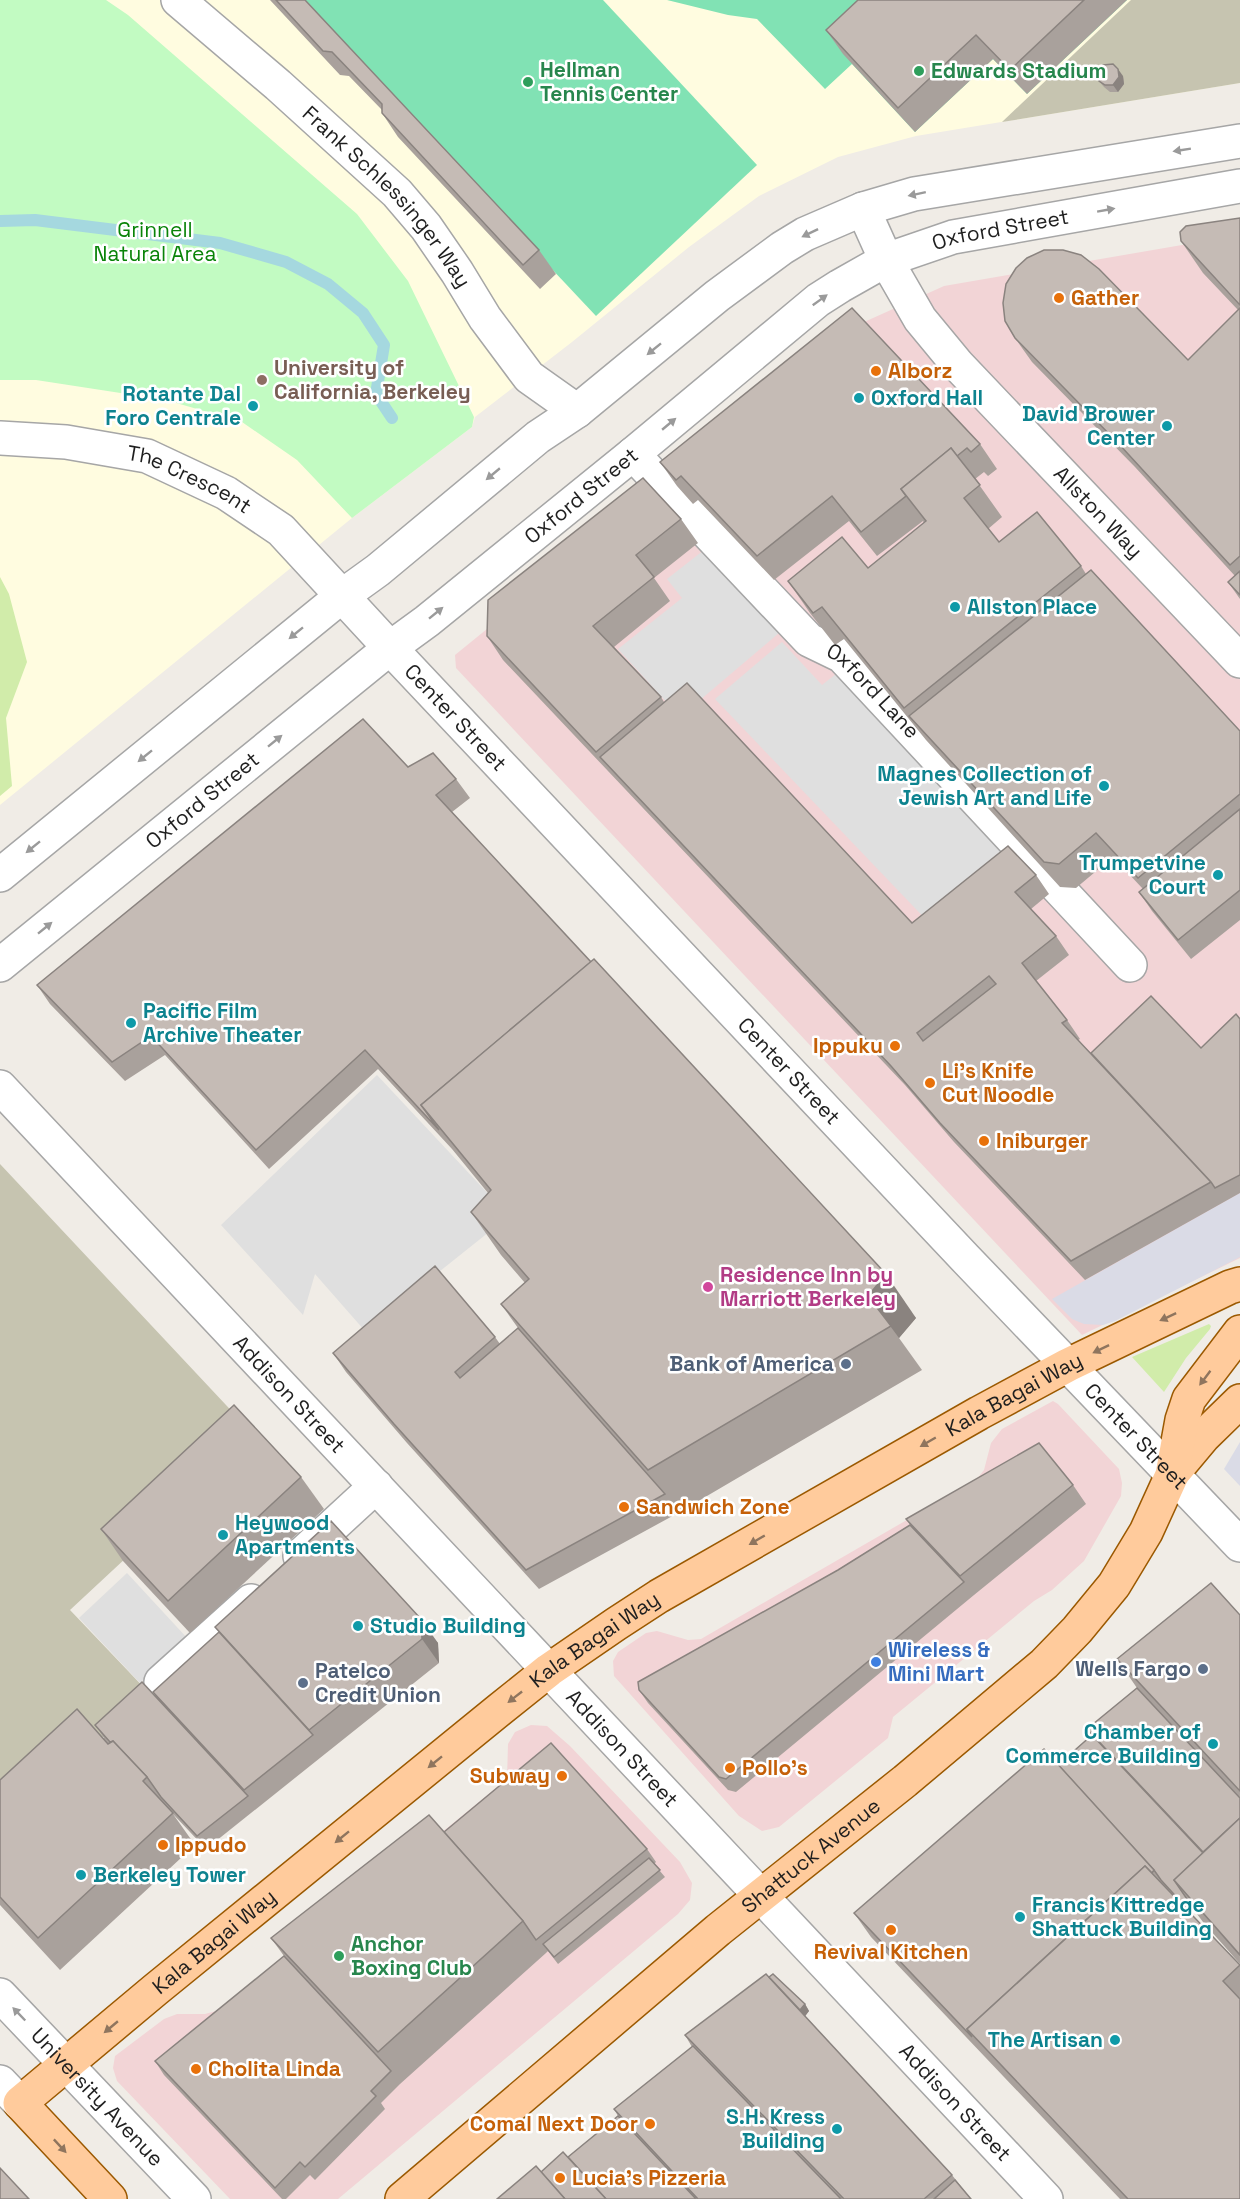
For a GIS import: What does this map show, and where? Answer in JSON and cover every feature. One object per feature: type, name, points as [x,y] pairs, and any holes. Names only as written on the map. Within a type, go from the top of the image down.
[{"type":"main road","name":"Kala Bagai Way","points":[[10,2092],[67,2064],[199,1953],[549,1670],[616,1624],[659,1596],[979,1413],[1068,1365],[1240,1284]]},
{"type":"main road","name":"Shattuck Avenue","points":[[402,2199],[718,1930],[945,1748],[1044,1665],[1114,1585],[1146,1532],[1172,1475],[1182,1420],[1189,1399],[1240,1332]]},
{"type":"main road","name":"Shattuck Avenue","points":[[1172,1475],[1204,1436],[1240,1401]]},
{"type":"main road","points":[[10,2092],[110,2199]]},
{"type":"street","name":"Frank Schlessinger Way","points":[[178,0],[286,92],[397,193],[426,227],[485,318],[529,377],[577,411]]},
{"type":"street","points":[[0,875],[342,596],[378,570],[538,437],[577,411],[717,297],[782,248],[806,234],[863,209],[914,194],[1240,141]]},
{"type":"street","name":"Oxford Street","points":[[0,965],[633,454],[818,300],[840,285],[886,260],[953,237],[1240,186]]},
{"type":"street","name":"Allston Way","points":[[863,209],[886,260],[920,319],[958,365],[1240,661]]},
{"type":"street","name":"The Crescent","points":[[0,438],[66,442],[147,456],[226,493],[281,530],[342,596]]},
{"type":"street","name":"Oxford Lane","points":[[633,454],[809,640],[842,656],[1130,965]]},
{"type":"street","name":"Center Street","points":[[342,596],[1240,1545]]},
{"type":"street","name":"Addison Street","points":[[0,1087],[1046,2199]]},
{"type":"street","points":[[161,1682],[376,1486]]},
{"type":"street","name":"University Avenue","points":[[0,1995],[194,2199]]},
{"type":"shaded area","name":"University of California, Berkeley","points":[[0,0],[1240,0],[1240,83],[916,136],[838,157],[759,196],[689,247],[475,417],[472,427],[352,518],[0,805]]},
{"type":"shaded area","points":[[1131,0],[1240,0],[1240,83],[1002,122]]},
{"type":"shaded area","points":[[1240,235],[1240,1258],[1082,1335],[456,668],[455,655],[862,323],[944,286]]},
{"type":"shaded area","points":[[704,550],[779,633],[680,717],[618,649],[682,598],[667,579]]},
{"type":"shaded area","points":[[782,642],[822,685],[841,670],[1018,862],[935,929],[715,699]]},
{"type":"shaded area","points":[[377,1075],[509,1216],[365,1331],[315,1274],[303,1315],[221,1225]]},
{"type":"shaded area","points":[[0,1164],[256,1437],[70,1610],[150,1694],[0,1833]]},
{"type":"shaded area","points":[[1240,1193],[1240,1257],[1103,1325],[1084,1324],[1072,1319],[1052,1299]]},
{"type":"shaded area","points":[[1053,1401],[1119,1469],[1122,1483],[1121,1496],[1084,1561],[1052,1590],[1034,1601],[893,1717],[888,1738],[779,1827],[762,1831],[739,1816],[614,1676],[613,1661],[618,1652],[646,1633],[657,1631],[688,1640],[701,1639],[976,1480],[984,1470],[991,1443],[1002,1429]]},
{"type":"shaded area","points":[[1240,1442],[1240,1486],[1224,1469]]},
{"type":"shaded area","points":[[127,1573],[188,1639],[140,1683],[79,1618]]},
{"type":"shaded area","points":[[531,1725],[547,1726],[570,1746],[680,1862],[692,1883],[690,1900],[678,1914],[338,2199],[230,2199],[117,2081],[113,2068],[115,2056],[164,2019],[177,2014],[205,2014],[227,2008],[507,1779],[508,1744],[515,1732]]},
{"type":"green space","name":"Grinnell Natural Area","points":[[0,0],[106,0],[128,15],[357,214],[408,281],[474,417],[472,427],[352,518],[297,460],[242,422],[166,400],[36,380],[0,380]]},
{"type":"green space","name":"Hellman Tennis Center","points":[[299,0],[603,0],[757,165],[596,316]]},
{"type":"green space","name":"Edwards Stadium","points":[[667,0],[1127,0],[1027,94],[993,59],[915,132],[852,64],[825,89],[757,19],[728,15]]},
{"type":"green space","points":[[0,577],[9,594],[27,662],[6,718],[12,786],[0,796]]},
{"type":"green space","points":[[1209,1324],[1210,1329],[1186,1358],[1164,1392],[1132,1357]]},
{"type":"building","points":[[276,0],[305,0],[539,250],[523,265],[382,113],[382,104],[332,52],[323,51]]},
{"type":"building","points":[[858,0],[1084,0],[1010,70],[976,35],[898,108],[826,30]]},
{"type":"building","points":[[1113,64],[1118,69],[1119,77],[1113,85],[1105,85],[1099,81],[1098,71],[1103,65]]},
{"type":"building","points":[[1240,218],[1240,305],[1181,241],[1180,232],[1186,226]]},
{"type":"building","name":"David Brower Center","points":[[1044,250],[1063,250],[1081,255],[1099,269],[1188,360],[1240,308],[1240,556],[1230,565],[1118,443],[1015,338],[1005,321],[1003,303],[1006,284],[1016,268],[1027,258]]},
{"type":"building","name":"Oxford Hall","points":[[852,308],[980,444],[971,452],[967,448],[957,456],[951,448],[901,489],[906,496],[861,532],[832,496],[757,556],[681,476],[676,480],[660,462]]},
{"type":"building","name":"Allston Place","points":[[951,448],[980,485],[964,498],[999,542],[1037,512],[1081,566],[904,708],[822,607],[813,613],[788,581],[842,537],[868,568],[926,521],[901,489]]},
{"type":"building","points":[[643,478],[681,519],[636,555],[654,577],[593,626],[661,697],[596,752],[487,636],[488,600]]},
{"type":"building","name":"Magnes Collection of Jewish Art and Life","points":[[1091,570],[1240,731],[1240,794],[1138,878],[1096,833],[1059,864],[1044,862],[909,716]]},
{"type":"building","points":[[1240,571],[1240,595],[1228,582]]},
{"type":"building","points":[[687,683],[912,923],[1008,846],[1036,875],[1015,892],[1056,936],[1022,963],[1067,1020],[1062,1023],[1211,1182],[1071,1261],[600,757]],"holes":[[[989,976],[996,984],[923,1041],[917,1033]]]},
{"type":"building","points":[[363,719],[408,767],[433,753],[456,779],[436,795],[591,962],[421,1105],[439,1130],[365,1050],[256,1150],[151,1036],[112,1062],[37,985]]},
{"type":"building","points":[[1240,809],[1240,890],[1178,940],[1139,892]]},
{"type":"building","name":"Residence Inn by Marriott Berkeley","points":[[594,959],[886,1274],[868,1296],[891,1326],[648,1470],[501,1304],[529,1279],[471,1212],[491,1190],[421,1105]]},
{"type":"building","points":[[1151,996],[1201,1048],[1236,1014],[1240,1019],[1240,1175],[1215,1188],[1091,1053]]},
{"type":"building","points":[[435,1266],[495,1337],[455,1372],[460,1378],[518,1328],[665,1494],[526,1570],[333,1353]]},
{"type":"building","points":[[234,1405],[301,1477],[168,1601],[101,1529]]},
{"type":"building","points":[[1039,1443],[1073,1485],[960,1576],[906,1519]]},
{"type":"building","points":[[331,1521],[421,1619],[422,1639],[309,1730],[215,1627]]},
{"type":"building","points":[[910,1525],[964,1582],[726,1779],[719,1777],[639,1690],[638,1682],[838,1570]]},
{"type":"building","points":[[1211,1583],[1240,1615],[1240,1791],[1117,1659]]},
{"type":"building","points":[[219,1632],[313,1735],[244,1790],[153,1692]]},
{"type":"building","points":[[142,1682],[248,1796],[197,1836],[161,1797],[147,1777],[95,1725]]},
{"type":"building","points":[[1137,1688],[1240,1798],[1240,1818],[1203,1852],[1087,1729]]},
{"type":"building","name":"Berkeley Tower","points":[[77,1709],[108,1744],[113,1741],[147,1777],[143,1781],[173,1813],[38,1938],[0,1897],[0,1780]]},
{"type":"building","points":[[1092,1735],[1203,1853],[1174,1880],[1187,1899],[1182,1903],[1058,1765]]},
{"type":"building","points":[[551,1743],[647,1849],[536,1940],[523,1921],[444,1832]]},
{"type":"building","name":"Francis Kittredge Shattuck Building","points":[[1044,1749],[1154,1870],[1152,1873],[1145,1866],[967,2029],[972,2037],[854,1913]]},
{"type":"building","points":[[429,1815],[523,1921],[378,2052],[271,1938]]},
{"type":"building","points":[[1240,1818],[1240,1955],[1174,1880]]},
{"type":"building","points":[[649,1858],[660,1870],[554,1957],[543,1944]]},
{"type":"building","points":[[1145,1866],[1240,1965],[1223,1981],[1240,1999],[1240,2199],[1128,2199],[967,2029]]},
{"type":"building","points":[[284,1956],[391,2071],[371,2091],[376,2096],[305,2167],[300,2162],[275,2188],[155,2061]]},
{"type":"building","name":"S.H. Kress Building","points":[[766,1974],[952,2175],[924,2199],[844,2199],[685,2035]]},
{"type":"building","points":[[773,1974],[805,2004],[800,2010],[769,1977]]},
{"type":"building","points":[[693,2046],[841,2199],[698,2199],[614,2109]]},
{"type":"building","points":[[618,2116],[696,2199],[606,2199],[568,2157]]},
{"type":"building","points":[[563,2152],[606,2199],[565,2199],[541,2172]]},
{"type":"building","points":[[536,2166],[565,2199],[497,2199]]},
{"type":"building","points":[[0,2168],[29,2199],[0,2199]]},
{"type":"building","points":[[955,2180],[971,2199],[934,2199]]},
{"type":"waterway","points":[[0,221],[35,220],[220,243],[286,262],[328,284],[363,313],[384,345],[376,394],[392,418]]},
{"type":"place","name":"Edwards Stadium","points":[[919,71]]},
{"type":"place","name":"Hellman Tennis Center","points":[[528,82]]},
{"type":"place","name":"Gather","points":[[1059,298]]},
{"type":"place","name":"Alborz","points":[[876,371]]},
{"type":"place","name":"University of California, Berkeley","points":[[262,380]]},
{"type":"place","name":"Oxford Hall","points":[[859,398]]},
{"type":"place","name":"Rotante Dal Foro Centrale","points":[[253,406]]},
{"type":"place","name":"David Brower Center","points":[[1167,426]]},
{"type":"place","name":"Allston Place","points":[[955,607]]},
{"type":"place","name":"Magnes Collection of Jewish Art and Life","points":[[1104,786]]},
{"type":"place","name":"Trumpetvine Court","points":[[1218,875]]},
{"type":"place","name":"Pacific Film Archive Theater","points":[[131,1023]]},
{"type":"place","name":"Ippuku","points":[[895,1046]]},
{"type":"place","name":"Li's Knife Cut Noodle","points":[[930,1083]]},
{"type":"place","name":"Iniburger","points":[[984,1141]]},
{"type":"place","name":"Residence Inn by Marriott Berkeley","points":[[708,1287]]},
{"type":"place","name":"Bank of America","points":[[846,1364]]},
{"type":"place","name":"Sandwich Zone","points":[[624,1507]]},
{"type":"place","name":"Heywood Apartments","points":[[223,1535]]},
{"type":"place","name":"Studio Building","points":[[358,1626]]},
{"type":"place","name":"Wireless & Mini Mart","points":[[876,1662]]},
{"type":"place","name":"Wells Fargo","points":[[1203,1669]]},
{"type":"place","name":"Patelco Credit Union","points":[[303,1683]]},
{"type":"place","name":"Chamber of Commerce Building","points":[[1213,1744]]},
{"type":"place","name":"Pollo's","points":[[730,1768]]},
{"type":"place","name":"Subway","points":[[562,1776]]},
{"type":"place","name":"Ippudo","points":[[163,1845]]},
{"type":"place","name":"Berkeley Tower","points":[[81,1875]]},
{"type":"place","name":"Francis Kittredge Shattuck Building","points":[[1020,1917]]},
{"type":"place","name":"Revival Kitchen","points":[[891,1930]]},
{"type":"place","name":"Anchor Boxing Club","points":[[339,1956]]},
{"type":"place","name":"The Artisan","points":[[1115,2040]]},
{"type":"place","name":"Cholita Linda","points":[[196,2069]]},
{"type":"place","name":"Comal Next Door","points":[[650,2124]]},
{"type":"place","name":"S.H. Kress Building","points":[[837,2129]]},
{"type":"place","name":"Lucia’s Pizzeria","points":[[560,2178]]}]
